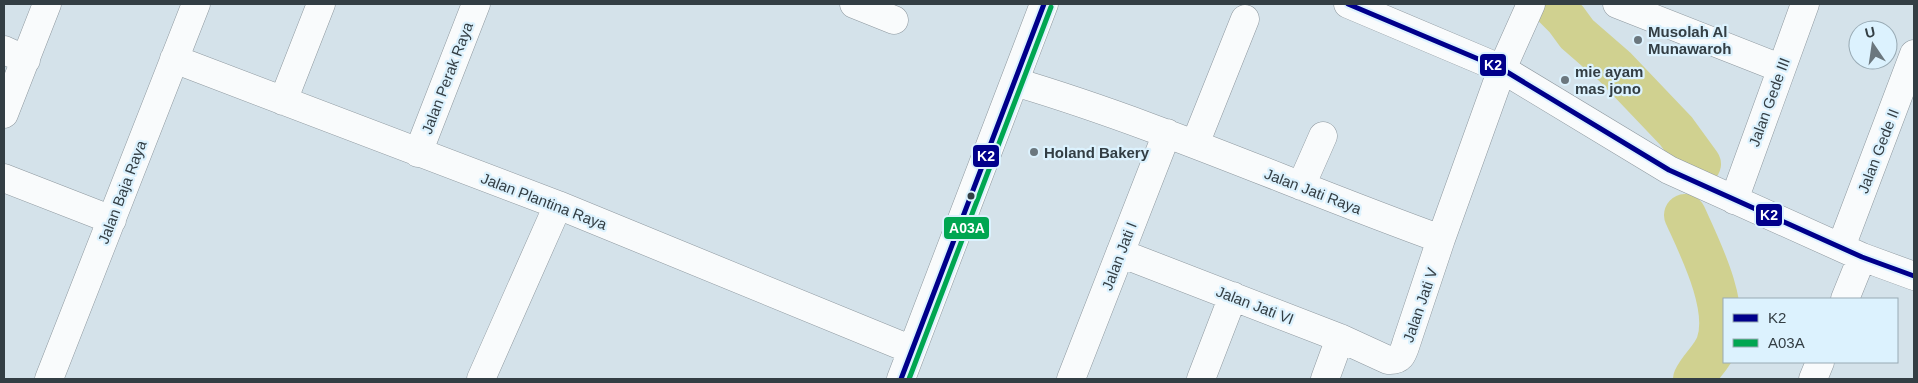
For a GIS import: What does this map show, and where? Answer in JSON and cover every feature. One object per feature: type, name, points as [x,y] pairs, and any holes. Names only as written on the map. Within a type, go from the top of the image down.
[{"type":"street","points":[[4,114],[15,55],[47,4]]},
{"type":"street","name":"Jalan Baja Raya","points":[[52,378],[196,4]]},
{"type":"street","points":[[283,100],[321,4]]},
{"type":"street","name":"Jalan Perak Raya","points":[[418,153],[476,4]]},
{"type":"street","points":[[854,4],[894,20]]},
{"type":"street","points":[[901,379],[1044,4]]},
{"type":"street","points":[[1348,4],[1502,70],[1669,170],[1852,252],[1914,276]]},
{"type":"street","points":[[1441,239],[1502,70],[1531,4]]},
{"type":"street","points":[[1617,4],[1780,68]]},
{"type":"street","name":"Jalan Gede III","points":[[1725,196],[1780,68],[1805,4]]},
{"type":"street","points":[[1194,144],[1245,19]]},
{"type":"street","name":"Jalan Gede II","points":[[1845,298],[1852,252],[1914,54]]},
{"type":"street","name":"Jalan Plantina Raya","points":[[174,59],[558,205],[912,350]]},
{"type":"street","name":"Jalan Jati Raya","points":[[1015,82],[1167,133],[1441,239]]},
{"type":"street","name":"Jalan Jati I","points":[[1071,379],[1167,133]]},
{"type":"street","points":[[1301,186],[1323,136]]},
{"type":"street","points":[[4,178],[112,220]]},
{"type":"street","points":[[481,379],[558,205]]},
{"type":"street","name":"Jalan Jati V","points":[[1388,360],[1397,360],[1402,356],[1441,239]]},
{"type":"street","name":"Jalan Jati VI","points":[[1120,253],[1340,338],[1388,360]]},
{"type":"street","points":[[1201,379],[1233,296]]},
{"type":"street","points":[[1325,379],[1340,338]]},
{"type":"street","points":[[1812,379],[1820,363]]},
{"type":"waterway","points":[[1551,4],[1566,19],[1577,34],[1615,67],[1676,131],[1700,164]]},
{"type":"waterway","points":[[1685,215],[1712,278],[1720,313],[1720,329],[1717,344],[1694,379]]},
{"type":"transit line","name":"K2","points":[[901,379],[1044,4]]},
{"type":"transit line","name":"K2","points":[[1348,4],[1502,69],[1669,170],[1862,257],[1914,276]]},
{"type":"transit line","name":"A03A","points":[[909,379],[1051,7]]},
{"type":"place","name":"Musolah Al Munawaroh","points":[[1638,40]]},
{"type":"place","name":"mie ayam mas jono","points":[[1565,80]]},
{"type":"place","name":"Holand Bakery","points":[[1034,152]]}]
